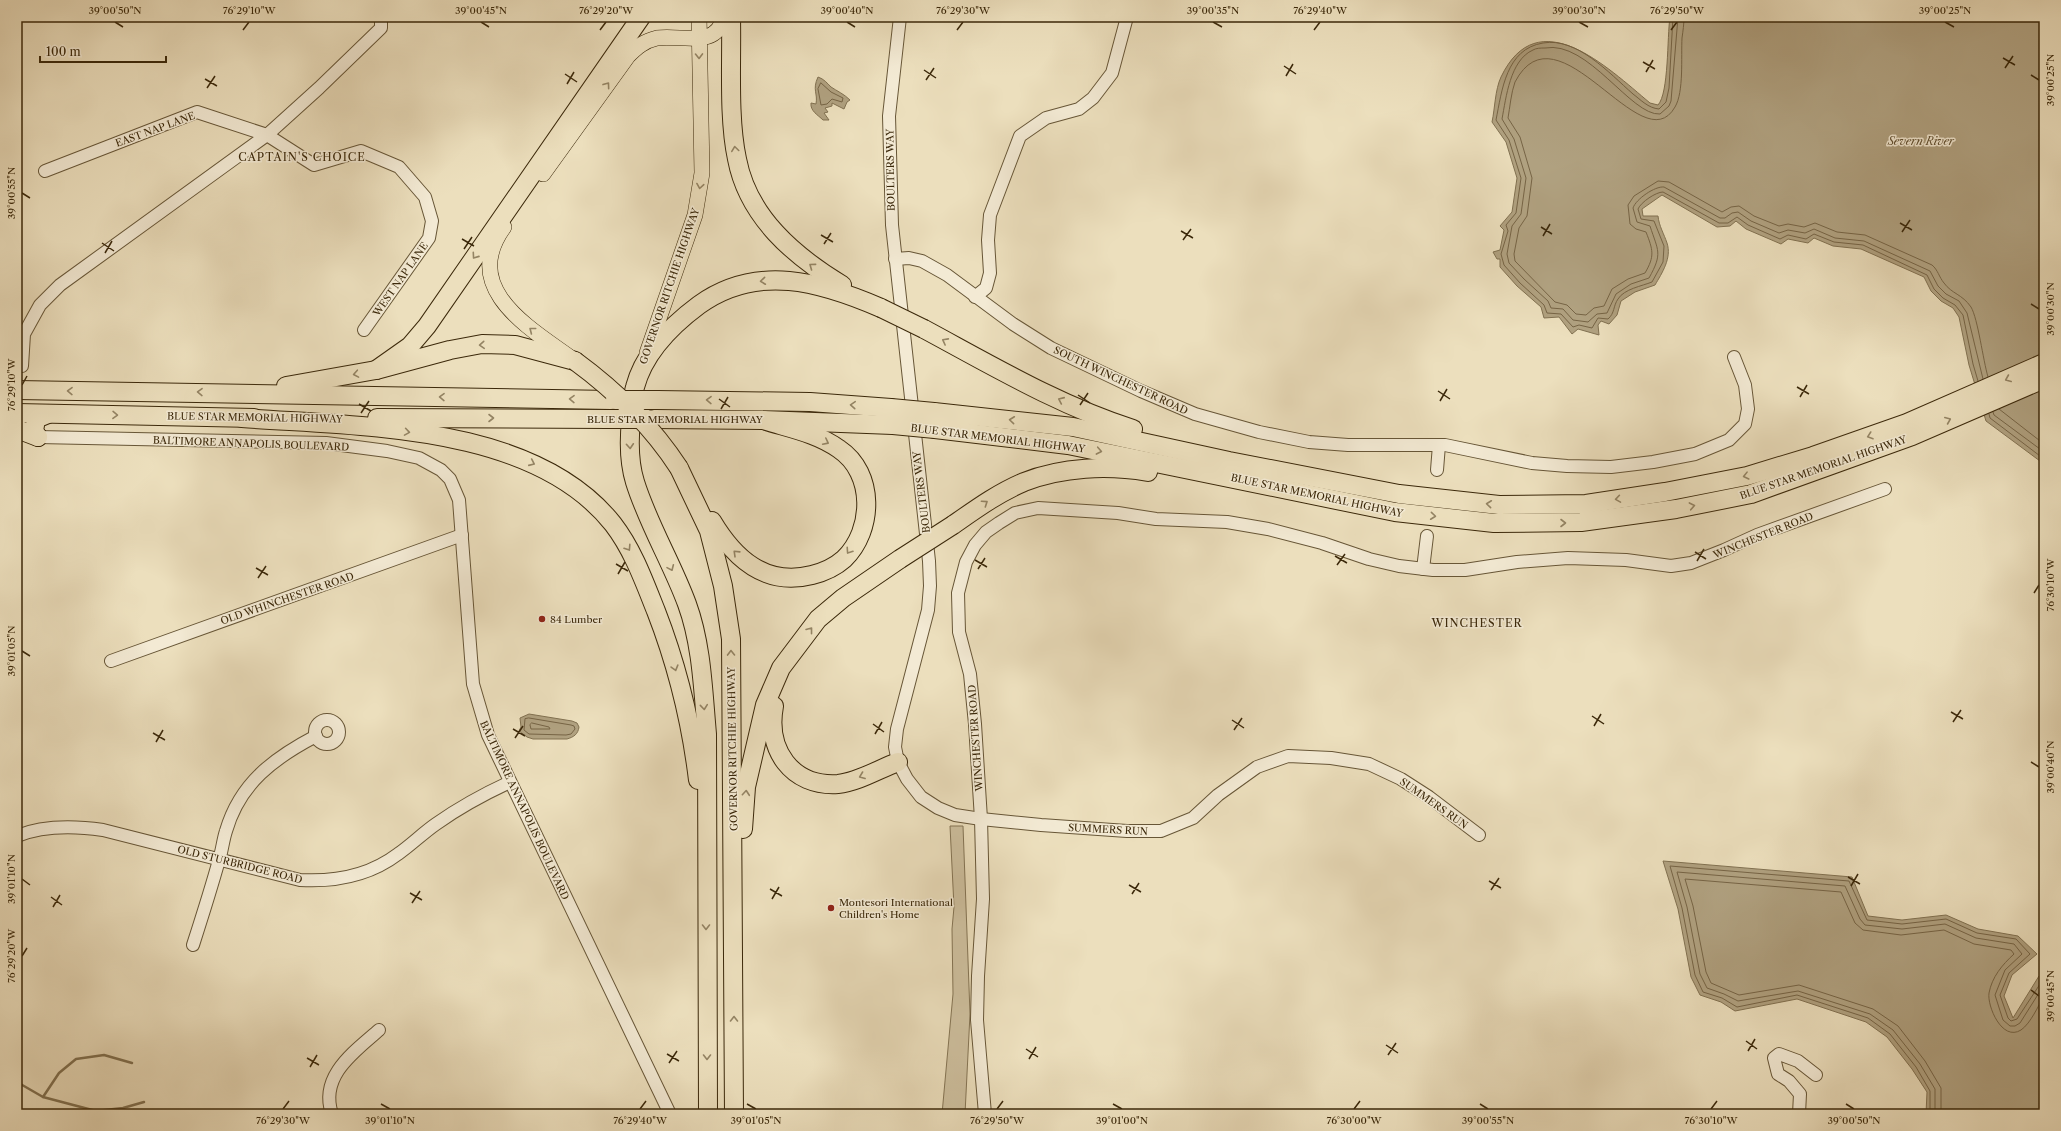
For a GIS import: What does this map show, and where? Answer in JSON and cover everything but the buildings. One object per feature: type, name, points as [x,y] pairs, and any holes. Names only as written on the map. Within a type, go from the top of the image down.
[{"type":"highway","points":[[376,370],[410,346],[427,326],[641,17]]},
{"type":"highway","points":[[731,17],[733,132],[737,160],[746,189],[767,224],[799,257],[819,271],[881,308]]},
{"type":"highway","points":[[637,380],[648,358],[674,324],[708,298],[725,290],[749,282],[771,280],[799,281],[848,294],[881,308],[924,329],[1026,384],[1111,422],[1229,461]]},
{"type":"highway","points":[[229,393],[294,385],[376,370],[450,350],[482,344],[515,345],[575,361]]},
{"type":"highway","name":"GOVERNOR RITCHIE HIGHWAY","points":[[575,361],[609,388],[648,426],[663,443],[679,468],[709,531],[723,586],[731,639],[734,1114]]},
{"type":"highway","name":"BLUE STAR MEMORIAL HIGHWAY","points":[[17,413],[242,418],[763,420],[892,417],[1073,427],[1229,461],[1399,494],[1499,505],[1586,504],[1665,492],[1747,476],[1812,456],[1909,430],[2044,364]]},
{"type":"highway","name":"BLUE STAR MEMORIAL HIGHWAY","points":[[935,420],[1068,445],[1394,512],[1494,523],[1573,522],[1676,509],[1751,494],[1909,430],[2044,379]]},
{"type":"highway","name":"GOVERNOR RITCHIE HIGHWAY","points":[[637,380],[634,389],[629,435],[635,482],[687,604],[697,641],[707,734],[706,900],[708,1114]]},
{"type":"highway","name":"BLUE STAR MEMORIAL HIGHWAY","points":[[17,390],[810,402],[892,417]]},
{"type":"highway","points":[[38,437],[34,431],[36,419],[48,414]]},
{"type":"highway","points":[[242,418],[391,429],[455,440],[506,452],[562,478],[585,497],[612,524],[633,555],[663,628],[683,695],[696,766],[706,900]]},
{"type":"highway","points":[[679,468],[720,535],[734,553],[754,568],[777,577],[799,578],[825,572],[844,559],[856,541],[864,522],[867,503],[864,483],[855,464],[840,449],[820,439],[763,420]]},
{"type":"highway","points":[[17,429],[38,437]]},
{"type":"highway","points":[[734,958],[746,788],[765,705],[774,682],[794,651],[818,619],[843,598],[900,559],[994,497],[1024,482],[1058,472],[1096,468],[1132,469],[1394,512]]},
{"type":"highway","points":[[794,651],[778,688],[773,708],[773,730],[778,754],[786,764],[807,780],[832,784],[855,779],[898,762]]},
{"type":"main road","name":"GOVERNOR RITCHIE HIGHWAY","points":[[637,380],[695,215],[702,173],[699,17]]},
{"type":"main road","points":[[575,361],[534,332],[515,316],[500,300],[492,284],[490,268],[491,253],[498,236],[632,52],[641,44],[657,38],[699,38],[714,35],[721,27],[724,17]]},
{"type":"street","points":[[22,366],[24,334],[40,306],[60,285],[267,135],[319,88],[381,28],[381,17]]},
{"type":"street","name":"BOULTERS WAY","points":[[900,17],[889,116],[890,178],[895,259],[929,561],[930,586],[928,610],[897,729],[896,747],[898,762],[914,789],[932,805],[945,812],[981,819]]},
{"type":"street","points":[[975,297],[986,288],[990,273],[988,240],[990,215],[1020,136],[1046,118],[1079,109],[1093,98],[1112,73],[1125,22],[1128,17]]},
{"type":"street","name":"EAST NAP LANE","points":[[45,171],[197,112],[267,135]]},
{"type":"street","name":"WEST NAP LANE","points":[[267,135],[314,165],[361,151],[399,167],[425,197],[432,221],[429,238],[364,330]]},
{"type":"street","name":"SOUTH WINCHESTER ROAD","points":[[895,259],[908,258],[922,261],[947,275],[1013,324],[1051,348],[1100,372],[1195,414],[1259,432],[1309,442],[1348,445],[1439,445],[1532,463],[1567,466],[1611,466],[1653,462],[1695,454],[1728,440],[1745,424],[1748,409],[1745,385],[1734,357]]},
{"type":"street","name":"BALTIMORE ANNAPOLIS BOULEVARD","points":[[38,437],[326,443],[405,454],[431,463],[442,470],[450,479],[459,500],[473,684],[488,736],[671,1113]]},
{"type":"street","points":[[1437,470],[1439,445]]},
{"type":"street","name":"WINCHESTER ROAD","points":[[985,1114],[977,1020],[983,898],[981,819],[976,724],[970,674],[959,632],[958,593],[966,562],[975,545],[986,532],[1015,513],[1038,508],[1118,514],[1156,519],[1227,522],[1268,529],[1322,543],[1369,559],[1423,569],[1465,570],[1517,562],[1568,558],[1626,560],[1671,566],[1691,563],[1757,535],[1885,489]]},
{"type":"street","name":"OLD WHINCHESTER ROAD","points":[[111,661],[462,535]]},
{"type":"street","points":[[1423,569],[1427,536]]},
{"type":"street","points":[[193,945],[219,859],[226,830],[234,811],[252,782],[275,760],[316,736]]},
{"type":"street","name":"SUMMERS RUN","points":[[981,819],[1127,831],[1161,831],[1193,818],[1218,795],[1257,767],[1288,756],[1331,758],[1370,764],[1401,779],[1429,797],[1479,835]]},
{"type":"street","name":"OLD STURBRIDGE ROAD","points":[[17,836],[40,830],[62,827],[82,827],[103,830],[300,880],[322,881],[361,874],[375,868],[398,855],[434,825],[467,803],[510,782]]},
{"type":"street","points":[[332,1114],[329,1092],[333,1078],[346,1059],[380,1030]]},
{"type":"street","points":[[1799,1114],[1800,1094],[1789,1081],[1778,1074],[1774,1058],[1779,1054],[1798,1060],[1816,1075]]},
{"type":"shaded area","points":[[950,826],[963,826],[970,1014],[965,1114],[942,1114],[953,994],[952,929],[954,907]]},
{"type":"water","name":"Severn River","points":[[1670,17],[2044,17],[2044,464],[1986,421],[1969,365],[1959,317],[1953,308],[1941,301],[1931,291],[1924,277],[1861,249],[1833,246],[1814,238],[1808,243],[1788,239],[1781,244],[1746,229],[1736,221],[1730,226],[1717,227],[1662,195],[1642,209],[1643,216],[1658,216],[1668,249],[1667,260],[1663,270],[1655,285],[1635,292],[1621,301],[1617,315],[1609,324],[1601,321],[1598,325],[1599,335],[1578,329],[1572,334],[1559,317],[1544,318],[1541,307],[1517,286],[1500,267],[1500,259],[1497,259],[1493,252],[1500,250],[1504,230],[1500,226],[1512,212],[1517,178],[1506,142],[1492,122],[1496,93],[1501,77],[1516,55],[1534,44],[1553,42],[1573,48],[1594,59],[1614,73],[1650,103],[1658,105],[1662,99],[1666,77]]},
{"type":"water","points":[[818,77],[850,100],[847,102],[844,109],[832,103],[832,106],[825,108],[828,112],[824,113],[829,120],[823,120],[815,113],[811,106],[811,103],[816,104],[815,85]]},
{"type":"water","points":[[529,714],[572,721],[577,723],[579,727],[578,732],[567,739],[533,739],[527,737],[519,731],[521,727],[520,718]]},
{"type":"water","points":[[1663,861],[1852,877],[1868,916],[1902,920],[1946,915],[1978,929],[2018,936],[2037,954],[2012,975],[2004,996],[2013,1018],[2039,976],[2044,973],[2044,1114],[1926,1114],[1927,1092],[1912,1069],[1887,1037],[1866,1022],[1797,999],[1735,1011],[1721,1002],[1700,995],[1691,977],[1678,909]]},
{"type":"waterway","points":[[43,1097],[59,1073],[76,1059],[104,1055],[132,1063]]},
{"type":"waterway","points":[[17,1082],[43,1097],[96,1111],[123,1108],[144,1102]]},
{"type":"place","name":"84 Lumber","points":[[542,619]]},
{"type":"place","name":"Montesori International Children's Home","points":[[831,908]]},
{"type":"district","name":"CAPTAIN'S CHOICE","points":[[302,157]]},
{"type":"district","name":"WINCHESTER","points":[[1477,623]]}]
